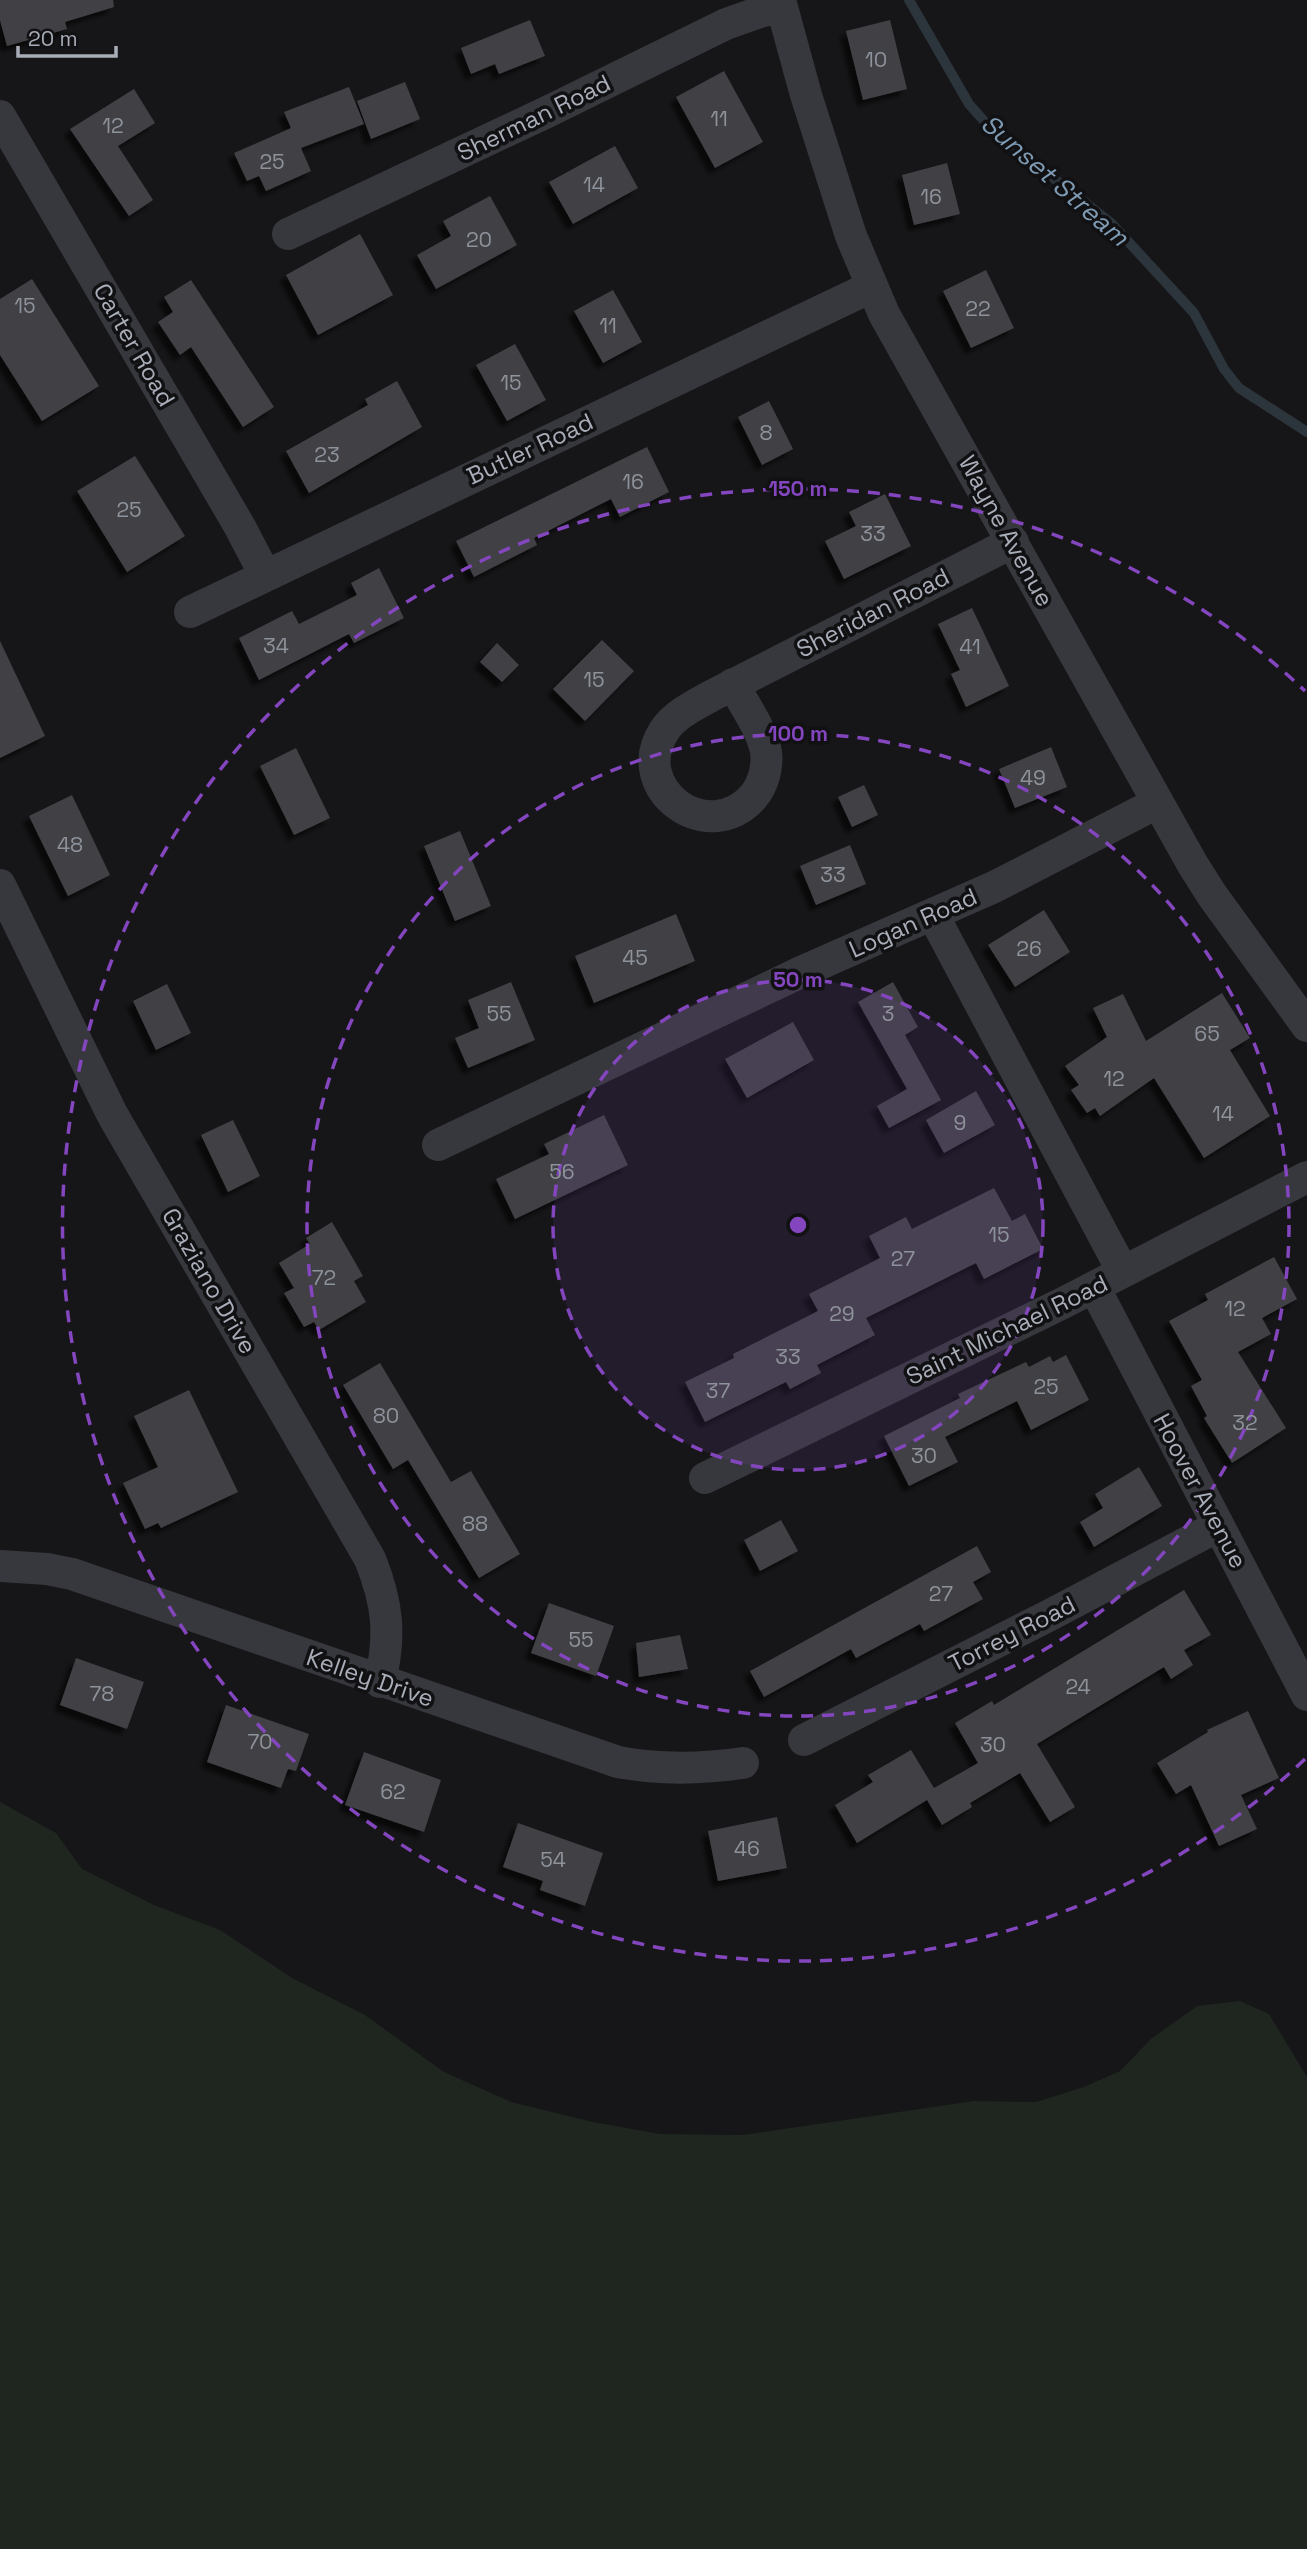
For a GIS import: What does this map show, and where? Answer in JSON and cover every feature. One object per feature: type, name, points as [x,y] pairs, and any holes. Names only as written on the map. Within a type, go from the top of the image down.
[{"type":"street","name":"Sherman Road","points":[[288,234],[547,113],[726,24],[781,3]]},
{"type":"street","name":"Wayne Avenue","points":[[781,3],[806,96],[851,236],[871,288],[1157,803],[1212,895],[1307,1026]]},
{"type":"street","name":"Carter Road","points":[[0,116],[240,527],[265,575]]},
{"type":"street","name":"Butler Road","points":[[190,612],[871,288]]},
{"type":"street","name":"Sheridan Road","points":[[733,684],[1013,542]]},
{"type":"street","name":"Logan Road","points":[[438,1145],[799,973],[1018,876],[1157,803]]},
{"type":"street","name":"Graziano Drive","points":[[0,885],[112,1114],[370,1559],[384,1600],[387,1622],[387,1642],[380,1682]]},
{"type":"street","points":[[933,915],[958,967],[1123,1272]]},
{"type":"street","name":"Saint Michael Road","points":[[705,1478],[1094,1287],[1307,1177]]},
{"type":"street","name":"Hoover Avenue","points":[[1094,1287],[1307,1695]]},
{"type":"street","name":"Torrey Road","points":[[804,1740],[1218,1526]]},
{"type":"street","name":"Kelley Drive","points":[[0,1566],[47,1569],[72,1574],[618,1762],[643,1767],[690,1769],[743,1763]]},
{"type":"shaded area","points":[[0,1802],[56,1833],[82,1869],[154,1905],[220,1930],[292,1978],[365,2015],[444,2072],[511,2102],[593,2122],[660,2134],[743,2135],[974,2101],[1036,2102],[1084,2087],[1120,2071],[1151,2039],[1197,2006],[1240,2001],[1269,2014],[1307,2077],[1307,2549],[0,2549]]},
{"type":"building","points":[[0,0],[113,0],[114,7],[65,22],[67,29],[7,46],[0,20]]},
{"type":"building","points":[[530,20],[545,56],[499,74],[495,64],[471,74],[461,48]]},
{"type":"building","points":[[890,20],[907,89],[863,100],[846,31]]},
{"type":"building","points":[[724,71],[763,142],[715,168],[676,97]]},
{"type":"building","points":[[405,82],[420,119],[371,139],[357,101]]},
{"type":"building","points":[[349,87],[364,124],[301,148],[311,171],[266,191],[259,176],[247,181],[234,153],[291,128],[284,112]]},
{"type":"building","points":[[134,89],[155,123],[118,146],[153,200],[129,216],[70,129]]},
{"type":"building","points":[[615,146],[638,188],[573,224],[549,182]]},
{"type":"building","points":[[947,163],[960,214],[914,225],[902,175]]},
{"type":"building","points":[[490,196],[517,245],[436,289],[417,255],[451,236],[443,221]]},
{"type":"building","points":[[360,234],[393,295],[318,335],[286,275]]},
{"type":"building","points":[[986,270],[1014,328],[971,348],[943,291]]},
{"type":"building","points":[[32,279],[99,386],[42,421],[0,355],[0,299]]},
{"type":"building","points":[[191,280],[274,407],[243,427],[191,347],[180,355],[158,322],[173,312],[164,297]]},
{"type":"building","points":[[613,290],[642,342],[603,363],[574,311]]},
{"type":"building","points":[[515,344],[546,400],[507,421],[476,365]]},
{"type":"building","points":[[397,381],[422,427],[309,493],[286,451],[368,405],[365,399]]},
{"type":"building","points":[[769,401],[793,449],[762,465],[738,417]]},
{"type":"building","points":[[647,447],[669,492],[620,517],[611,499],[534,538],[537,545],[474,577],[456,541]]},
{"type":"building","points":[[135,456],[185,536],[127,572],[77,491]]},
{"type":"building","points":[[885,494],[911,546],[844,579],[825,541],[856,526],[849,512]]},
{"type":"building","points":[[379,568],[404,618],[354,643],[349,634],[259,680],[239,638],[292,611],[299,624],[357,595],[351,583]]},
{"type":"building","points":[[972,608],[1009,686],[966,707],[951,674],[960,670],[938,624]]},
{"type":"building","points":[[602,640],[634,671],[585,721],[553,689]]},
{"type":"building","points":[[0,641],[45,736],[0,758]]},
{"type":"building","points":[[497,643],[519,665],[502,682],[480,662]]},
{"type":"building","points":[[1051,747],[1067,787],[1015,808],[999,769]]},
{"type":"building","points":[[296,748],[330,818],[294,835],[260,766]]},
{"type":"building","points":[[864,785],[878,815],[852,827],[838,797]]},
{"type":"building","points":[[72,795],[110,875],[68,896],[29,816]]},
{"type":"building","points":[[460,831],[491,906],[455,921],[424,846]]},
{"type":"building","points":[[850,845],[866,884],[816,905],[800,866]]},
{"type":"building","points":[[1044,910],[1070,952],[1015,987],[988,945]]},
{"type":"building","points":[[676,914],[695,961],[594,1003],[575,956]]},
{"type":"building","points":[[511,982],[535,1040],[468,1068],[455,1038],[479,1028],[468,1000]]},
{"type":"building","points":[[893,982],[918,1027],[905,1035],[941,1100],[889,1128],[877,1106],[907,1089],[858,1002]]},
{"type":"building","points":[[167,984],[191,1033],[156,1050],[133,1001]]},
{"type":"building","points":[[1222,993],[1250,1038],[1230,1050],[1270,1116],[1204,1158],[1154,1078],[1100,1116],[1095,1108],[1087,1113],[1071,1090],[1079,1085],[1065,1066],[1107,1037],[1093,1008],[1123,994],[1146,1041]]},
{"type":"building","points":[[793,1022],[814,1060],[747,1098],[725,1059]]},
{"type":"building","points":[[976,1091],[995,1125],[944,1153],[926,1120]]},
{"type":"building","points":[[604,1115],[628,1165],[515,1219],[496,1179],[549,1154],[544,1144]]},
{"type":"building","points":[[233,1120],[260,1176],[228,1192],[201,1135]]},
{"type":"building","points":[[994,1188],[1012,1221],[1025,1214],[1043,1249],[984,1279],[976,1263],[866,1318],[875,1335],[817,1365],[821,1373],[790,1389],[786,1382],[705,1422],[685,1382],[818,1311],[809,1294],[880,1258],[869,1236],[906,1217],[912,1229]]},
{"type":"building","points":[[332,1222],[363,1276],[354,1281],[366,1302],[319,1330],[314,1322],[304,1327],[284,1293],[294,1288],[279,1263],[310,1244],[306,1238]]},
{"type":"building","points":[[1274,1257],[1297,1299],[1262,1318],[1271,1334],[1238,1352],[1286,1428],[1232,1463],[1204,1418],[1207,1416],[1191,1386],[1202,1380],[1169,1321],[1208,1300],[1205,1294]]},
{"type":"building","points":[[1066,1355],[1089,1400],[1031,1430],[1017,1401],[945,1437],[958,1462],[909,1486],[884,1436],[960,1398],[958,1394],[1026,1362],[1029,1367],[1050,1356],[1053,1362]]},
{"type":"building","points":[[380,1363],[451,1482],[471,1471],[520,1554],[479,1578],[408,1460],[393,1469],[343,1385]]},
{"type":"building","points":[[189,1390],[238,1492],[161,1528],[158,1523],[145,1529],[123,1483],[158,1467],[134,1416]]},
{"type":"building","points":[[1139,1467],[1162,1506],[1094,1547],[1080,1522],[1103,1508],[1095,1494]]},
{"type":"building","points":[[781,1520],[798,1551],[760,1571],[744,1540]]},
{"type":"building","points":[[977,1546],[991,1572],[973,1582],[983,1599],[924,1631],[920,1624],[856,1658],[851,1649],[764,1697],[750,1671]]},
{"type":"building","points":[[1184,1590],[1211,1635],[1184,1650],[1193,1665],[1171,1679],[1164,1667],[1037,1744],[1075,1807],[1050,1822],[1020,1773],[970,1803],[972,1807],[942,1825],[927,1800],[857,1843],[835,1805],[873,1782],[868,1775],[911,1750],[934,1788],[978,1763],[955,1723],[992,1701],[994,1705]]},
{"type":"building","points":[[549,1603],[614,1626],[596,1676],[531,1653]]},
{"type":"building","points":[[680,1635],[688,1669],[639,1677],[636,1643]]},
{"type":"building","points":[[76,1658],[144,1682],[127,1729],[60,1705]]},
{"type":"building","points":[[226,1705],[309,1734],[296,1771],[288,1769],[281,1788],[207,1762]]},
{"type":"building","points":[[1248,1711],[1279,1778],[1241,1795],[1257,1829],[1219,1846],[1191,1785],[1176,1794],[1157,1763],[1208,1732],[1207,1730]]},
{"type":"building","points":[[364,1752],[441,1780],[424,1832],[345,1805]]},
{"type":"building","points":[[777,1817],[787,1868],[718,1881],[708,1831]]},
{"type":"building","points":[[518,1823],[603,1853],[585,1906],[540,1890],[543,1881],[503,1867]]},
{"type":"waterway","name":"Sunset Stream","points":[[909,0],[969,104],[991,129],[1111,223],[1194,313],[1224,369],[1239,388],[1307,432]]}]
